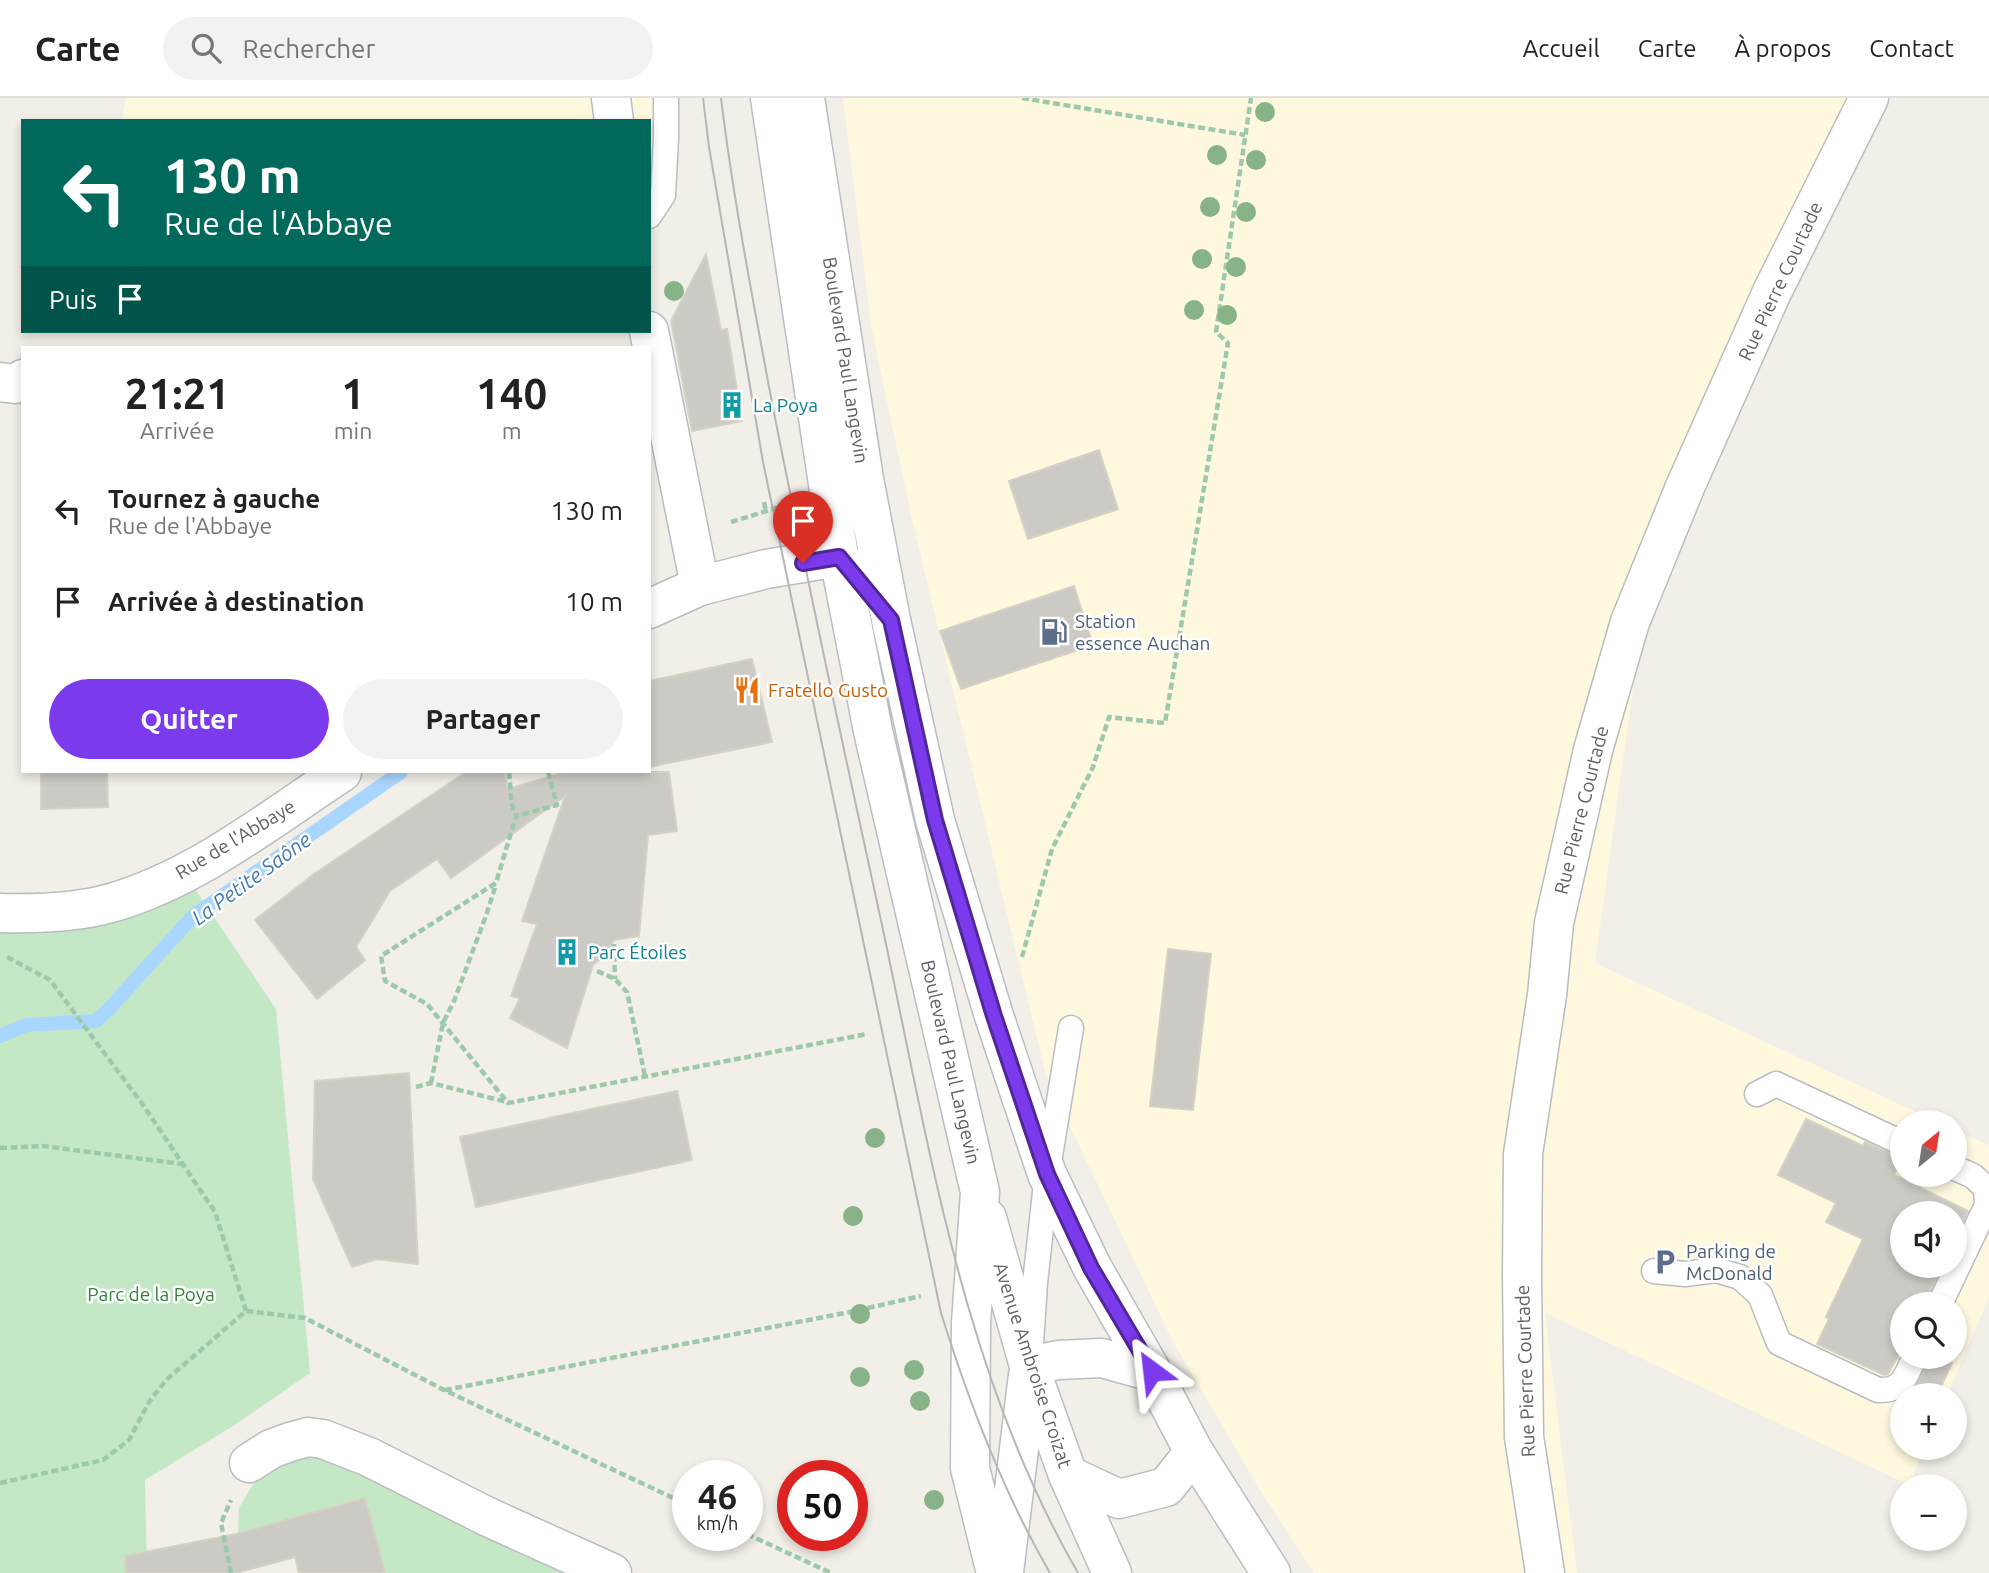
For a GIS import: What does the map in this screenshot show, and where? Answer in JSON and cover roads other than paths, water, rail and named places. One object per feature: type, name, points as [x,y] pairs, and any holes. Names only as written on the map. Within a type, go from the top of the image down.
[{"type":"street","points":[[611,98],[614,119]]},
{"type":"street","name":"Boulevard Paul Langevin","points":[[770,98],[839,557],[873,731],[980,1192],[971,1323],[970,1468],[996,1573]]},
{"type":"street","name":"Boulevard Paul Langevin","points":[[805,98],[864,479],[891,620],[935,820],[994,1016],[1047,1174],[1091,1268],[1152,1371],[1194,1452],[1263,1566]]},
{"type":"street","name":"Rue Pierre Courtade","points":[[1545,1573],[1524,1437],[1523,1154],[1554,923],[1594,750],[1630,622],[1685,487],[1772,292],[1869,98]]},
{"type":"street","points":[[649,333],[700,586]]},
{"type":"street","points":[[0,382],[15,384],[21,380]]},
{"type":"street","points":[[651,608],[700,586],[766,569],[839,557]]},
{"type":"street","name":"Boulevard Paul Langevin","points":[[839,557],[891,620]]},
{"type":"street","name":"Rue de l'Abbaye","points":[[0,913],[60,912],[111,903],[161,884],[220,853],[340,773]]},
{"type":"street","name":"Avenue Ambroise Croizat","points":[[980,1192],[1029,1366],[1068,1475],[1112,1573]]},
{"type":"street","points":[[1004,1573],[1029,1366],[1058,1360],[1102,1358],[1152,1371]]},
{"type":"street","points":[[248,1463],[271,1449],[290,1442],[308,1437],[323,1439],[369,1457],[488,1517],[612,1573]]},
{"type":"street","points":[[1068,1475],[1119,1500],[1166,1487],[1194,1452]]},
{"type":"lane","points":[[651,213],[663,195],[666,98]]},
{"type":"lane","points":[[1029,1366],[1047,1174],[1071,1028]]},
{"type":"lane","points":[[1757,1094],[1776,1084],[1890,1137]]},
{"type":"lane","points":[[1946,1292],[1987,1205],[1986,1188],[1967,1174]]},
{"type":"lane","points":[[1654,1271],[1685,1273],[1716,1270],[1740,1277],[1760,1295],[1779,1343],[1878,1390],[1891,1391],[1902,1384],[1909,1369]]},
{"type":"waterway","name":"La Petite Saône","points":[[0,1036],[26,1025],[96,1021],[193,916],[400,773]]},
{"type":"tram line","points":[[703,98],[763,462],[941,1313],[988,1446],[1017,1511],[1050,1573]]},
{"type":"tram line","points":[[721,98],[743,246],[770,392],[931,1160],[975,1330],[1003,1413],[1037,1494],[1078,1573]]},
{"type":"place","name":"La Poya","points":[[732,405]]},
{"type":"place","name":"Station essence Auchan","points":[[1054,632]]},
{"type":"place","name":"Fratello Gusto","points":[[747,690]]},
{"type":"place","name":"Parc Étoiles","points":[[567,952]]},
{"type":"place","name":"Parking de McDonald","points":[[1665,1262]]},
{"type":"park label","name":"Parc de la Poya","points":[[151,1294]]}]
